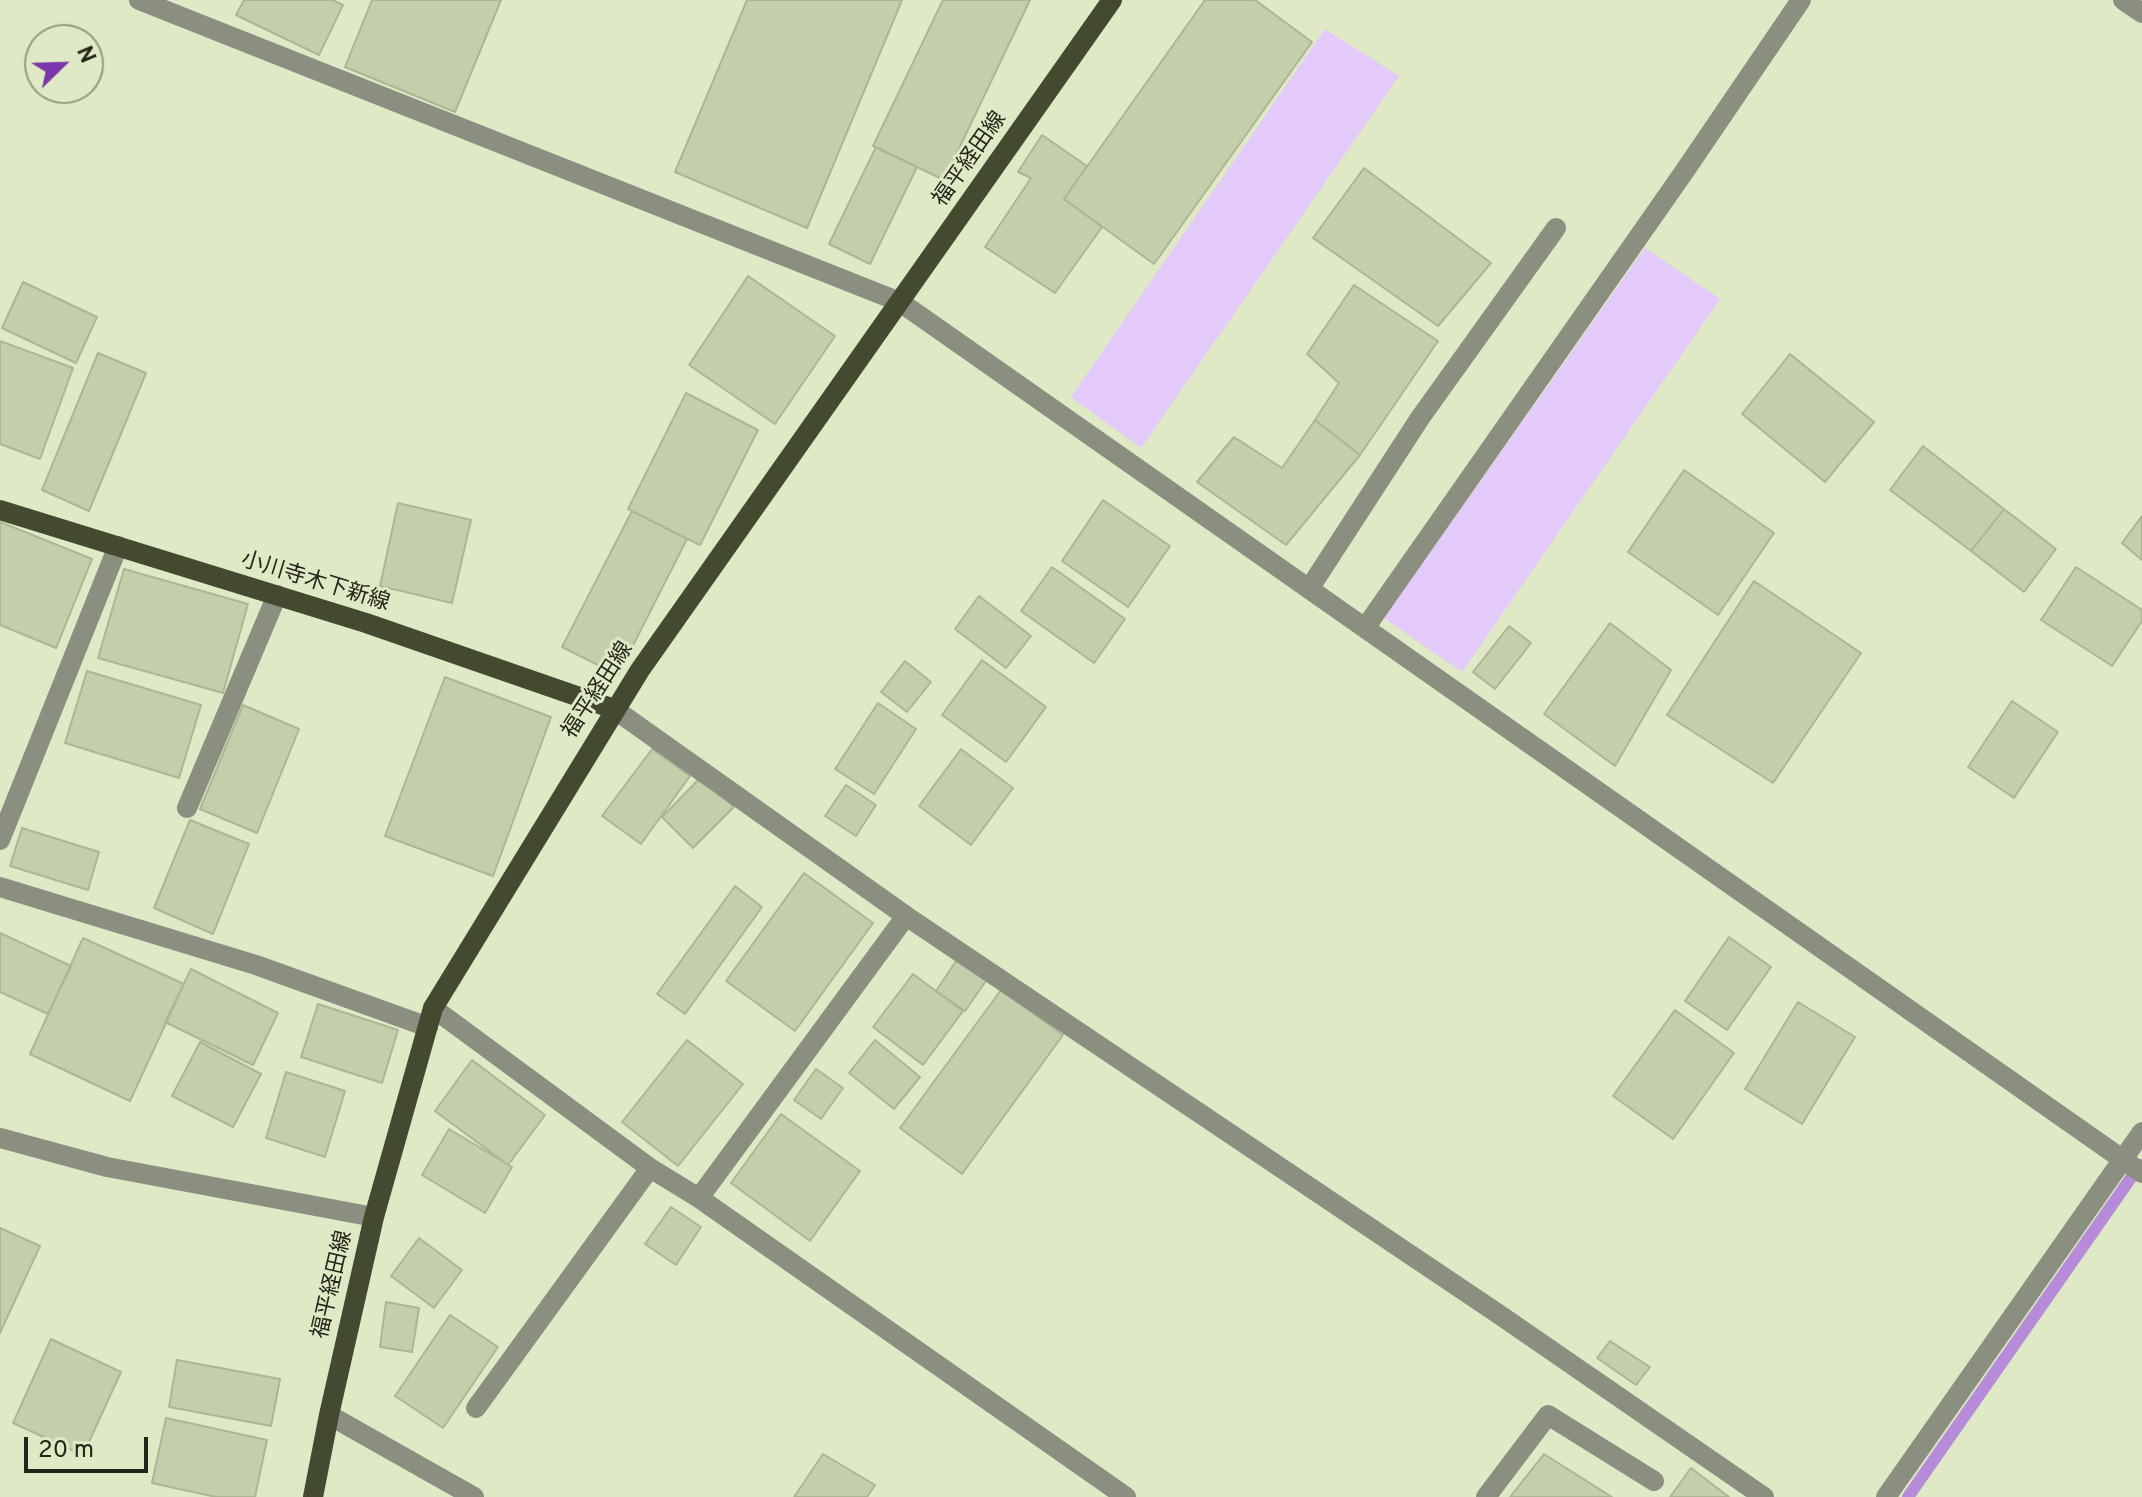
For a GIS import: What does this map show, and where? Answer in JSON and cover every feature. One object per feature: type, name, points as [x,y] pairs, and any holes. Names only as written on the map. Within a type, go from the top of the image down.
[{"type":"main road","name":"福平経田線","points":[[313,1497],[374,1217],[431,1018],[614,709],[1112,0]]},
{"type":"main road","name":"小川寺木下新線","points":[[0,510],[366,623],[614,709]]},
{"type":"street","points":[[139,0],[900,302],[2142,1173]]},
{"type":"street","points":[[1365,628],[1801,0]]},
{"type":"street","points":[[2123,0],[2142,13]]},
{"type":"street","points":[[1309,589],[1420,418],[1556,228]]},
{"type":"street","points":[[0,840],[118,546]]},
{"type":"street","points":[[187,808],[277,595]]},
{"type":"street","points":[[614,709],[906,916],[1497,1313],[1764,1497]]},
{"type":"street","points":[[0,887],[431,1018],[650,1168],[699,1198],[1126,1497]]},
{"type":"street","points":[[699,1198],[906,916]]},
{"type":"street","points":[[1886,1497],[2142,1132]]},
{"type":"street","points":[[0,1138],[107,1167],[374,1217]]},
{"type":"street","points":[[476,1408],[650,1168]]},
{"type":"street","points":[[329,1415],[474,1497]]},
{"type":"street","points":[[1486,1497],[1548,1415],[1654,1481]]},
{"type":"shaded area","points":[[1325,29],[1399,76],[1141,448],[1071,397]]},
{"type":"shaded area","points":[[1645,248],[1720,299],[1462,672],[1384,618]]},
{"type":"building","points":[[244,0],[333,0],[343,5],[319,55],[236,15]]},
{"type":"building","points":[[372,0],[501,0],[455,112],[345,67]]},
{"type":"building","points":[[747,0],[902,0],[807,228],[675,172]]},
{"type":"building","points":[[943,0],[1030,0],[944,180],[873,146]]},
{"type":"building","points":[[1205,0],[1255,0],[1312,42],[1154,264],[1064,199]]},
{"type":"building","points":[[1042,135],[1087,166],[1064,199],[1102,227],[1055,293],[985,247],[1031,178],[1018,172]]},
{"type":"building","points":[[876,147],[917,167],[870,264],[829,244]]},
{"type":"building","points":[[1364,168],[1491,263],[1438,326],[1313,238]]},
{"type":"building","points":[[748,276],[835,336],[775,424],[689,365]]},
{"type":"building","points":[[23,282],[97,317],[76,363],[2,328]]},
{"type":"building","points":[[1354,285],[1438,341],[1360,455],[1315,420],[1339,383],[1307,354]]},
{"type":"building","points":[[0,341],[73,368],[40,459],[0,444]]},
{"type":"building","points":[[98,353],[146,373],[89,511],[42,490]]},
{"type":"building","points":[[1790,354],[1874,422],[1825,482],[1742,414]]},
{"type":"building","points":[[686,393],[758,430],[700,545],[628,509]]},
{"type":"building","points":[[1315,420],[1360,455],[1286,545],[1197,482],[1234,437],[1282,468]]},
{"type":"building","points":[[1923,446],[2004,509],[1971,551],[1890,490]]},
{"type":"building","points":[[1684,470],[1774,533],[1718,615],[1628,552]]},
{"type":"building","points":[[1103,500],[1170,546],[1128,607],[1062,561]]},
{"type":"building","points":[[398,503],[471,520],[452,603],[380,586]]},
{"type":"building","points":[[2004,509],[2056,549],[2024,592],[1971,551]]},
{"type":"building","points":[[632,511],[687,539],[618,675],[562,647]]},
{"type":"building","points":[[2142,516],[2142,560],[2122,543]]},
{"type":"building","points":[[0,522],[92,559],[56,648],[0,625]]},
{"type":"building","points":[[1052,567],[1125,619],[1094,663],[1021,611]]},
{"type":"building","points":[[2076,567],[2142,610],[2142,621],[2112,666],[2041,620]]},
{"type":"building","points":[[124,569],[248,604],[223,693],[98,658]]},
{"type":"building","points":[[1754,581],[1861,653],[1773,783],[1667,715]]},
{"type":"building","points":[[979,596],[1031,636],[1006,668],[955,629]]},
{"type":"building","points":[[1610,623],[1671,670],[1615,766],[1544,714]]},
{"type":"building","points":[[1509,626],[1531,643],[1495,689],[1473,672]]},
{"type":"building","points":[[982,660],[1046,707],[1006,762],[942,715]]},
{"type":"building","points":[[905,661],[931,682],[907,712],[881,692]]},
{"type":"building","points":[[87,671],[201,705],[179,778],[65,743]]},
{"type":"building","points":[[445,677],[551,717],[493,876],[385,836]]},
{"type":"building","points":[[2012,701],[2058,732],[2014,798],[1968,767]]},
{"type":"building","points":[[878,703],[916,729],[874,794],[835,769]]},
{"type":"building","points":[[243,705],[299,729],[257,833],[200,809]]},
{"type":"building","points":[[652,749],[690,776],[641,844],[602,816]]},
{"type":"building","points":[[961,749],[1013,788],[971,845],[919,806]]},
{"type":"building","points":[[702,776],[734,807],[693,848],[662,817]]},
{"type":"building","points":[[846,785],[876,805],[856,836],[825,816]]},
{"type":"building","points":[[190,820],[249,844],[213,934],[154,908]]},
{"type":"building","points":[[22,828],[99,852],[88,890],[10,866]]},
{"type":"building","points":[[804,873],[873,923],[795,1031],[726,981]]},
{"type":"building","points":[[735,886],[762,907],[685,1014],[657,994]]},
{"type":"building","points":[[0,933],[71,966],[48,1014],[0,992]]},
{"type":"building","points":[[1729,937],[1771,967],[1727,1030],[1685,1001]]},
{"type":"building","points":[[83,938],[184,984],[130,1101],[30,1054]]},
{"type":"building","points":[[958,958],[988,978],[965,1011],[936,991]]},
{"type":"building","points":[[191,969],[278,1013],[253,1065],[165,1022]]},
{"type":"building","points":[[913,974],[963,1011],[923,1065],[873,1027]]},
{"type":"building","points":[[1001,990],[1063,1035],[962,1174],[900,1128]]},
{"type":"building","points":[[1798,1002],[1855,1037],[1802,1124],[1745,1089]]},
{"type":"building","points":[[318,1004],[398,1030],[382,1083],[301,1057]]},
{"type":"building","points":[[1675,1010],[1734,1053],[1673,1139],[1613,1096]]},
{"type":"building","points":[[687,1040],[743,1084],[678,1166],[622,1122]]},
{"type":"building","points":[[875,1040],[920,1077],[894,1109],[849,1073]]},
{"type":"building","points":[[200,1042],[261,1074],[233,1127],[172,1096]]},
{"type":"building","points":[[472,1060],[545,1115],[508,1165],[435,1111]]},
{"type":"building","points":[[816,1069],[843,1088],[821,1119],[794,1100]]},
{"type":"building","points":[[286,1072],[345,1091],[325,1157],[266,1138]]},
{"type":"building","points":[[781,1114],[860,1171],[810,1241],[731,1183]]},
{"type":"building","points":[[449,1129],[512,1167],[485,1213],[422,1175]]},
{"type":"building","points":[[671,1207],[701,1227],[676,1265],[645,1244]]},
{"type":"building","points":[[0,1228],[40,1246],[0,1333]]},
{"type":"building","points":[[419,1238],[462,1270],[434,1308],[391,1276]]},
{"type":"building","points":[[386,1302],[419,1308],[412,1352],[380,1347]]},
{"type":"building","points":[[450,1315],[498,1347],[443,1428],[395,1396]]},
{"type":"building","points":[[51,1339],[121,1372],[83,1455],[13,1423]]},
{"type":"building","points":[[1610,1341],[1650,1367],[1636,1385],[1597,1358]]},
{"type":"building","points":[[177,1360],[280,1379],[271,1426],[169,1407]]},
{"type":"building","points":[[166,1418],[267,1440],[255,1497],[216,1497],[152,1483]]},
{"type":"building","points":[[823,1454],[875,1485],[867,1497],[794,1497]]},
{"type":"building","points":[[1544,1454],[1612,1497],[1510,1497]]},
{"type":"building","points":[[1691,1468],[1729,1497],[1670,1497]]},
{"type":"waterway","points":[[1908,1497],[2140,1165]]}]
